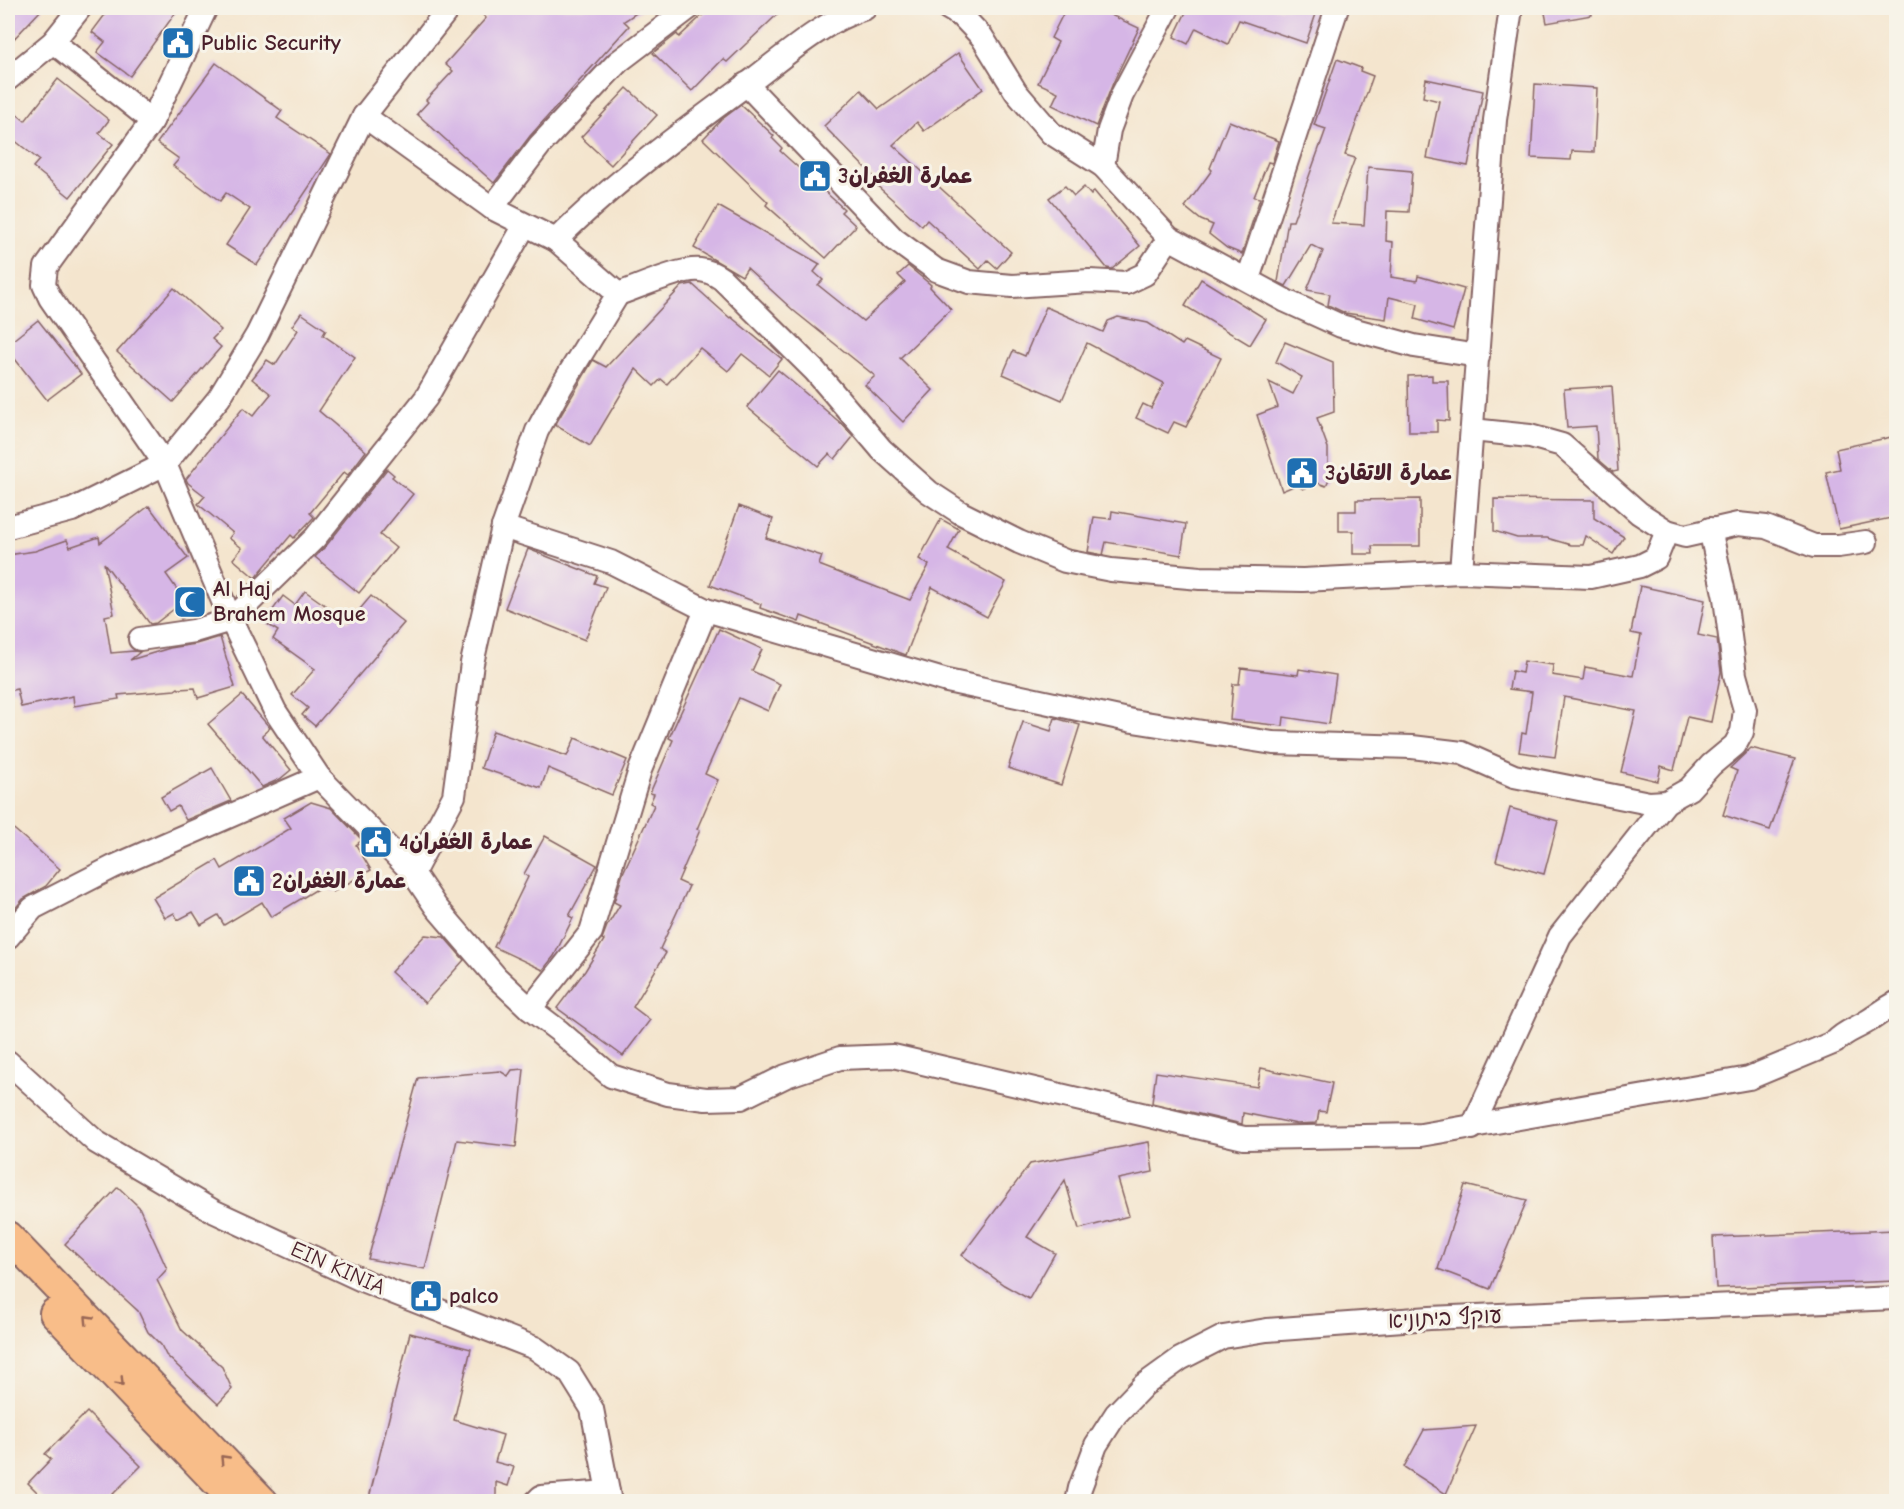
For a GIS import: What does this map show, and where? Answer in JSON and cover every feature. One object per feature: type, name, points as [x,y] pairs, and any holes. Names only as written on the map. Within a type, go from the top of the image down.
[{"type":"main road","points":[[8,1236],[264,1502]]},
{"type":"main road","points":[[8,1263],[235,1501]]},
{"type":"street","points":[[8,79],[53,42],[80,8]]},
{"type":"street","points":[[206,8],[152,121],[46,267],[44,285],[50,298],[165,464],[231,620],[275,711],[319,777],[412,873],[436,907],[496,977],[530,1009],[559,1030],[611,1076],[668,1094],[706,1099],[741,1098],[786,1076],[840,1058],[893,1056],[1244,1138],[1421,1135],[1472,1128],[1749,1078],[1835,1042],[1842,1033],[1866,1023],[1896,1003]]},
{"type":"street","points":[[8,527],[72,510],[165,464],[219,398],[257,335],[364,116],[449,8]]},
{"type":"street","points":[[492,208],[540,145],[618,62],[689,8]]},
{"type":"street","points":[[556,240],[588,208],[746,84],[814,34],[865,8]]},
{"type":"street","points":[[948,8],[963,16],[982,38],[1016,92],[1051,133],[1103,166],[1169,237],[1286,301],[1341,326],[1414,346],[1478,356]]},
{"type":"street","points":[[1103,166],[1109,130],[1122,95],[1168,8]]},
{"type":"street","points":[[1248,279],[1337,8]]},
{"type":"street","points":[[1461,573],[1495,120],[1511,8]]},
{"type":"street","points":[[53,42],[152,121]]},
{"type":"street","points":[[746,84],[894,239],[936,270],[969,282],[1012,286],[1089,281],[1126,283],[1145,274],[1169,237]]},
{"type":"street","points":[[364,116],[492,208],[556,240],[618,294]]},
{"type":"street","points":[[140,639],[194,631],[231,620],[315,538],[426,398],[525,225]]},
{"type":"street","points":[[412,873],[454,796],[472,663],[503,527],[537,432],[561,387],[618,294],[686,271],[711,272],[722,279],[815,371],[882,450],[929,492],[961,513],[1019,542],[1065,561],[1111,570],[1200,578],[1303,580],[1461,573],[1591,577],[1640,566],[1656,558],[1667,531]]},
{"type":"street","points":[[1472,430],[1530,436],[1562,446],[1639,513],[1667,531],[1685,536],[1738,524],[1766,527],[1814,546],[1838,546],[1866,542]]},
{"type":"street","points":[[503,527],[611,562],[706,610],[947,681],[1132,721],[1273,743],[1412,747],[1462,753],[1514,776],[1604,795],[1649,802],[1666,802]]},
{"type":"street","points":[[1472,1128],[1560,936],[1666,802],[1689,789],[1711,765],[1735,745],[1742,732],[1745,710],[1734,675],[1725,598],[1710,529]]},
{"type":"street","points":[[530,1009],[591,932],[640,770],[706,610]]},
{"type":"street","points":[[8,937],[33,908],[113,867],[319,777]]},
{"type":"street","name":"EIN KINIA","points":[[8,1062],[96,1142],[213,1210],[364,1281],[535,1348],[569,1372],[592,1409],[609,1497]]},
{"type":"street","name":"עוקף ביתוניא","points":[[1077,1502],[1096,1445],[1116,1414],[1144,1385],[1180,1359],[1223,1337],[1267,1330],[1430,1317],[1896,1298]]},
{"type":"street","points":[[536,1502],[541,1497],[609,1497]]},
{"type":"building","points":[[8,8],[43,8],[8,45]]},
{"type":"building","points":[[110,8],[179,8],[130,76],[97,52],[105,42],[92,32]]},
{"type":"building","points":[[476,8],[644,8],[624,21],[629,26],[530,136],[494,183],[417,114],[428,102],[426,100],[453,71],[445,64],[486,18]]},
{"type":"building","points":[[710,8],[784,8],[727,62],[723,59],[692,91],[653,53],[677,34],[679,37]]},
{"type":"building","points":[[1066,8],[1096,8],[1139,28],[1096,126],[1052,105],[1058,92],[1038,83],[1058,42],[1051,38]]},
{"type":"building","points":[[1188,8],[1308,8],[1317,11],[1306,43],[1239,20],[1228,44],[1196,28],[1188,44],[1174,37]]},
{"type":"building","points":[[1544,8],[1591,8],[1592,15],[1547,23]]},
{"type":"building","points":[[958,53],[983,89],[924,131],[917,122],[893,145],[1011,252],[997,268],[988,260],[980,269],[927,220],[922,226],[873,182],[876,179],[824,126],[861,90],[879,109]]},
{"type":"building","points":[[1337,59],[1361,68],[1360,71],[1373,76],[1345,155],[1355,158],[1331,223],[1364,225],[1368,167],[1412,171],[1409,212],[1387,211],[1386,241],[1393,242],[1391,277],[1417,281],[1418,276],[1464,289],[1453,330],[1415,319],[1418,304],[1389,297],[1386,319],[1345,313],[1328,305],[1330,294],[1307,290],[1323,251],[1311,245],[1286,286],[1278,282],[1288,221],[1293,221],[1326,129],[1314,125]]},
{"type":"building","points":[[216,63],[282,111],[277,118],[331,154],[257,265],[226,245],[250,209],[226,193],[220,201],[173,166],[179,159],[157,143]]},
{"type":"building","points":[[58,79],[109,120],[99,133],[113,144],[70,197],[33,167],[39,160],[8,135],[8,107],[25,121]]},
{"type":"building","points":[[1426,79],[1483,91],[1468,166],[1427,158],[1439,101],[1423,97]]},
{"type":"building","points":[[1535,84],[1597,88],[1594,152],[1572,151],[1571,160],[1531,158]]},
{"type":"building","points":[[627,88],[657,115],[611,165],[581,137]]},
{"type":"building","points":[[741,105],[774,136],[772,138],[782,148],[780,151],[844,209],[841,212],[856,226],[826,258],[766,205],[768,202],[703,139],[721,120]]},
{"type":"building","points":[[1229,121],[1279,141],[1272,163],[1268,162],[1254,197],[1260,198],[1242,254],[1227,248],[1209,234],[1213,225],[1201,220],[1185,207],[1212,170],[1210,168]]},
{"type":"building","points":[[1065,186],[1074,196],[1084,187],[1091,195],[1094,191],[1140,246],[1112,269],[1107,268],[1049,198]]},
{"type":"building","points":[[718,206],[820,264],[814,272],[823,280],[818,285],[863,321],[905,282],[898,275],[908,266],[931,285],[930,287],[951,309],[900,358],[933,390],[903,422],[865,385],[875,376],[794,311],[747,268],[742,276],[694,248]]},
{"type":"building","points":[[1201,279],[1266,319],[1250,345],[1185,306]]},
{"type":"building","points":[[692,284],[782,359],[769,375],[742,354],[728,371],[700,348],[667,384],[661,379],[654,386],[636,369],[590,446],[555,425],[593,360],[606,367],[682,286]]},
{"type":"building","points":[[174,288],[221,330],[212,339],[221,347],[173,402],[117,352]]},
{"type":"building","points":[[1046,307],[1103,332],[1108,321],[1118,317],[1148,323],[1182,345],[1185,341],[1221,358],[1186,427],[1174,422],[1168,433],[1136,418],[1143,404],[1151,408],[1164,383],[1087,343],[1062,400],[1003,374],[1013,351],[1025,356]]},
{"type":"building","points":[[301,313],[326,330],[323,335],[355,357],[319,411],[366,451],[348,475],[344,472],[310,513],[314,517],[294,538],[291,535],[255,578],[233,559],[242,548],[229,538],[233,533],[198,504],[205,496],[186,479],[243,408],[253,416],[271,394],[252,379],[267,360],[275,365],[298,330],[292,326]]},
{"type":"building","points":[[38,320],[81,374],[47,400],[8,350],[8,344]]},
{"type":"building","points":[[1285,342],[1333,362],[1334,412],[1317,418],[1328,448],[1328,466],[1331,474],[1326,486],[1318,483],[1303,489],[1296,485],[1282,491],[1257,415],[1278,407],[1269,382],[1293,394],[1302,377],[1276,362]]},
{"type":"building","points":[[778,370],[843,425],[853,437],[835,459],[829,454],[818,466],[747,407]]},
{"type":"building","points":[[1432,375],[1432,381],[1448,381],[1449,421],[1437,420],[1437,432],[1409,432],[1408,376]]},
{"type":"building","points":[[1612,386],[1618,471],[1613,472],[1598,459],[1596,426],[1567,428],[1564,389]]},
{"type":"building","points":[[1896,436],[1896,517],[1839,529],[1826,472],[1840,469],[1836,449]]},
{"type":"building","points":[[387,469],[394,475],[392,477],[413,494],[380,535],[396,548],[359,593],[315,557]]},
{"type":"building","points":[[1420,499],[1420,546],[1372,546],[1373,554],[1353,554],[1353,531],[1339,531],[1339,511],[1356,511],[1356,500]]},
{"type":"building","points":[[1494,499],[1594,500],[1594,518],[1624,537],[1613,554],[1586,536],[1583,545],[1571,545],[1547,538],[1517,538],[1494,531]]},
{"type":"building","points":[[149,506],[188,558],[166,574],[193,612],[181,619],[174,609],[156,623],[150,624],[104,563],[114,614],[105,616],[111,653],[140,652],[130,660],[220,637],[235,687],[198,698],[195,688],[178,688],[118,695],[119,699],[74,706],[73,696],[21,707],[17,689],[8,691],[8,555],[35,551],[67,540],[70,547],[99,537],[100,543]]},
{"type":"building","points":[[739,506],[773,519],[766,538],[822,556],[819,565],[910,600],[929,565],[919,559],[941,519],[959,529],[948,550],[1006,582],[987,617],[932,587],[906,655],[801,616],[799,622],[760,608],[761,604],[710,585]]},
{"type":"building","points":[[1112,511],[1186,524],[1181,555],[1106,542],[1103,555],[1088,552],[1094,517],[1111,519]]},
{"type":"building","points":[[528,549],[597,576],[594,583],[606,587],[585,640],[505,608]]},
{"type":"building","points":[[1640,586],[1705,600],[1698,635],[1717,639],[1721,672],[1711,722],[1687,717],[1674,770],[1661,766],[1658,781],[1621,772],[1636,711],[1564,697],[1555,757],[1519,752],[1522,733],[1526,734],[1532,692],[1509,689],[1512,671],[1522,673],[1524,661],[1553,665],[1552,675],[1583,680],[1585,667],[1633,676],[1641,635],[1631,633]]},
{"type":"building","points":[[305,591],[349,622],[371,596],[404,623],[315,726],[302,715],[308,708],[292,695],[315,669],[273,639],[278,631],[264,622],[283,596],[295,605]]},
{"type":"building","points":[[719,629],[762,649],[752,671],[780,684],[768,711],[739,698],[705,774],[718,780],[678,881],[689,886],[660,949],[666,953],[633,1007],[650,1020],[623,1056],[557,1008],[585,971],[604,940],[602,939],[607,926],[620,905],[614,902],[623,873],[654,805],[650,803],[654,794],[650,793],[673,740],[669,738]]},
{"type":"building","points":[[1241,668],[1298,675],[1299,669],[1336,675],[1329,724],[1284,717],[1283,726],[1230,720],[1233,684],[1239,684]]},
{"type":"building","points":[[242,695],[270,728],[262,735],[291,770],[280,779],[262,787],[208,724]]},
{"type":"building","points":[[1055,718],[1080,725],[1061,785],[1008,768],[1023,722],[1051,731]]},
{"type":"building","points":[[493,731],[567,756],[575,738],[627,760],[612,795],[548,768],[541,788],[481,768]]},
{"type":"building","points":[[1751,748],[1795,759],[1770,830],[1723,815],[1737,771],[1730,768]]},
{"type":"building","points":[[212,768],[231,801],[186,820],[178,806],[169,811],[161,797]]},
{"type":"building","points":[[311,802],[331,808],[362,840],[356,845],[371,870],[333,892],[327,883],[271,917],[262,902],[224,925],[218,915],[201,925],[193,912],[178,920],[174,913],[165,918],[153,898],[217,860],[222,869],[291,828],[284,818]]},
{"type":"building","points":[[1510,808],[1558,821],[1544,874],[1496,861]]},
{"type":"building","points":[[8,824],[60,869],[46,886],[23,899],[8,917]]},
{"type":"building","points":[[545,836],[597,865],[569,916],[573,918],[554,956],[543,970],[494,947],[528,877],[524,874]]},
{"type":"building","points":[[425,935],[444,937],[464,960],[425,1003],[391,972]]},
{"type":"building","points":[[1261,1068],[1332,1083],[1326,1112],[1319,1111],[1317,1123],[1297,1124],[1243,1113],[1242,1124],[1152,1103],[1156,1072],[1257,1087]]},
{"type":"building","points":[[524,1069],[516,1147],[457,1140],[425,1269],[368,1259],[418,1078],[500,1071],[508,1076],[512,1070]]},
{"type":"building","points":[[1149,1142],[1153,1172],[1118,1179],[1129,1216],[1079,1229],[1065,1180],[1027,1237],[1055,1253],[1029,1299],[1004,1285],[962,1255],[1030,1164]]},
{"type":"building","points":[[1465,1185],[1527,1200],[1490,1289],[1438,1269]]},
{"type":"building","points":[[118,1187],[139,1207],[167,1269],[157,1280],[182,1330],[222,1367],[232,1389],[218,1404],[166,1355],[161,1345],[148,1332],[138,1311],[65,1244]]},
{"type":"building","points":[[1896,1230],[1896,1281],[1716,1288],[1713,1237]]},
{"type":"building","points":[[410,1333],[471,1349],[454,1420],[503,1435],[495,1462],[514,1467],[508,1486],[496,1482],[496,1502],[368,1502]]},
{"type":"building","points":[[87,1412],[141,1466],[105,1502],[47,1502],[28,1483],[51,1459],[45,1454]]},
{"type":"building","points":[[1476,1426],[1446,1494],[1404,1467],[1424,1430]]},
{"type":"place","name":"Public Security","points":[[178,43]]},
{"type":"place","name":"عمارة الغفران3","points":[[815,176]]},
{"type":"place","name":"عمارة الاتقان3","points":[[1302,473]]},
{"type":"place","name":"Al Haj Brahem Mosque","points":[[190,602]]},
{"type":"place","name":"عمارة الغفران4","points":[[376,842]]},
{"type":"place","name":"عمارة الغفران2","points":[[249,881]]},
{"type":"place","name":"palco","points":[[426,1296]]}]
